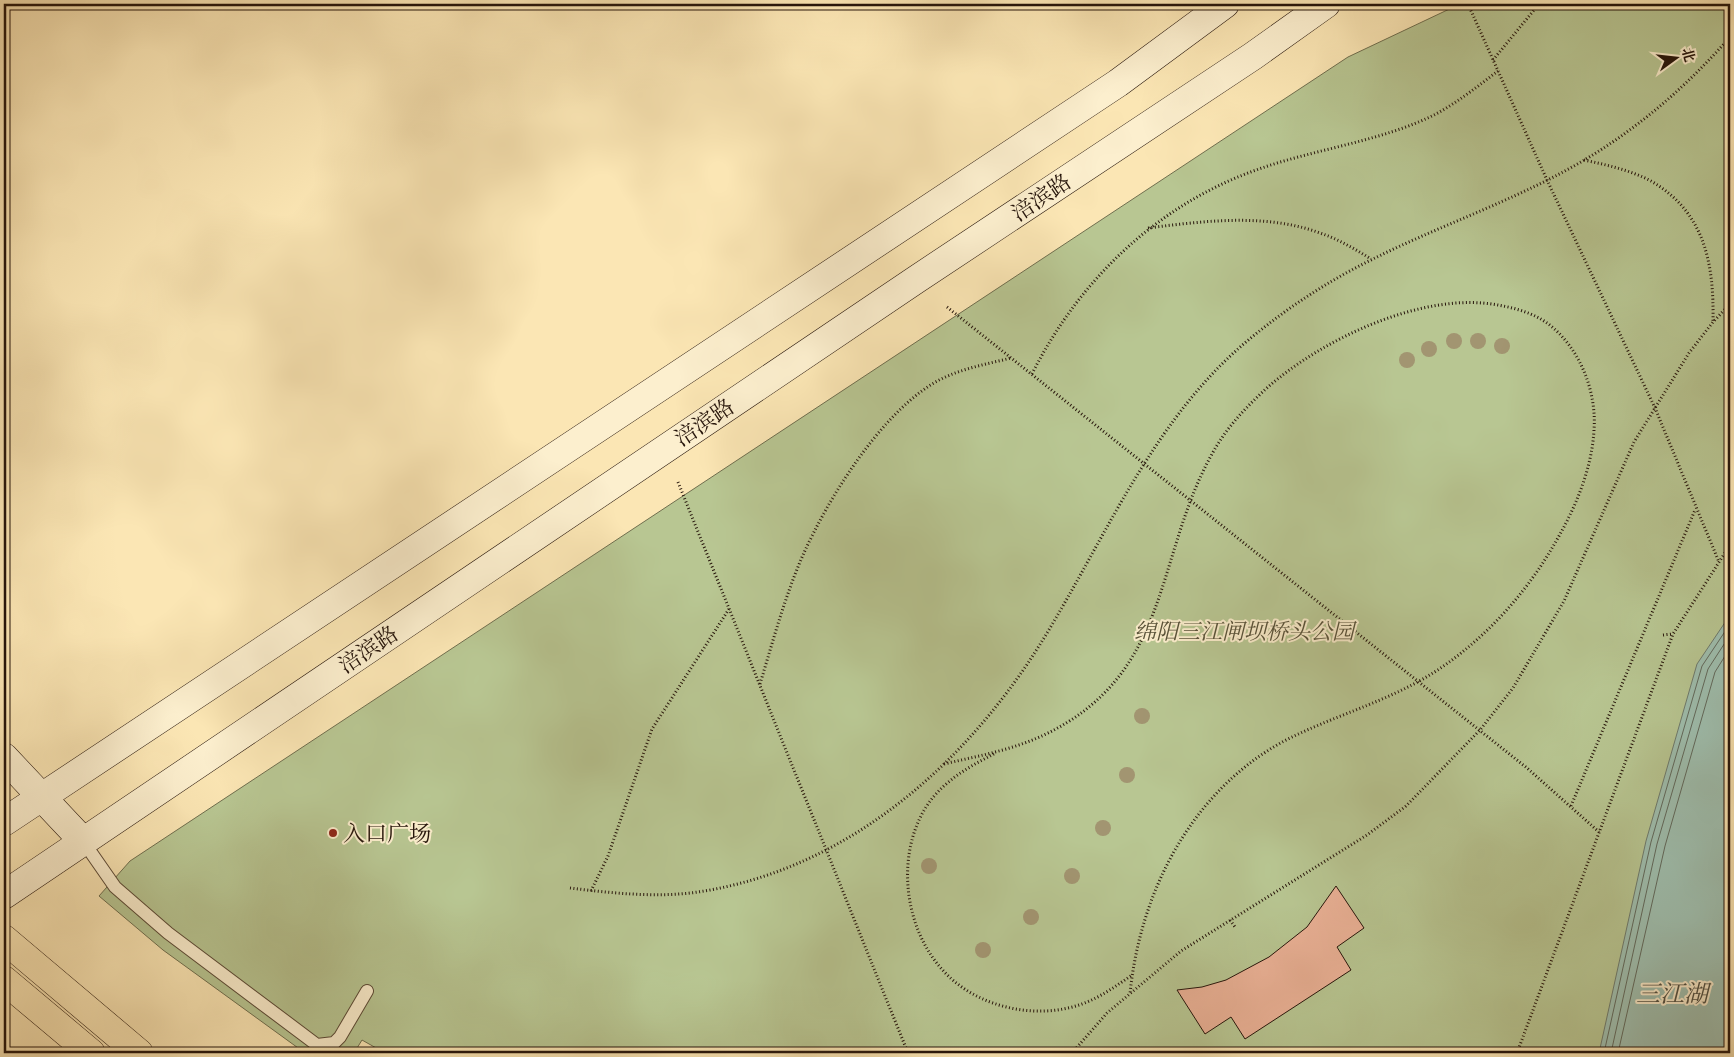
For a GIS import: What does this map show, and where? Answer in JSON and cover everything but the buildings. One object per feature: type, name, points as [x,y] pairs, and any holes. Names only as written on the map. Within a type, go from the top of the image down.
[{"type":"main road","points":[[4,822],[1118,83],[1225,4]]},
{"type":"main road","name":"涪滨路","points":[[4,895],[916,279],[1253,56],[1326,4]]},
{"type":"main road","points":[[4,757],[83,841]]},
{"type":"main road","points":[[4,939],[139,1053]]},
{"type":"main road","points":[[4,980],[90,1053]]},
{"type":"lane","points":[[83,841],[115,886],[161,927],[317,1045],[334,1043],[340,1037],[367,991]]},
{"type":"path","points":[[1468,4],[1547,180],[1654,408],[1695,509],[1719,562]]},
{"type":"path","points":[[1493,60],[1539,4]]},
{"type":"path","points":[[570,888],[591,891],[694,893],[741,884],[786,870],[827,851],[905,799],[944,764],[978,728],[1028,664],[1143,462],[1178,414],[1215,372],[1249,339],[1289,308],[1330,281],[1372,259],[1547,180],[1584,160],[1635,128],[1680,91],[1730,37]]},
{"type":"path","points":[[1032,374],[1049,340],[1072,306],[1117,257],[1148,228],[1176,208],[1258,169],[1402,128],[1435,114],[1467,95],[1498,71]]},
{"type":"path","points":[[1584,160],[1623,170],[1650,181],[1673,197],[1688,213],[1699,232],[1708,254],[1714,285],[1713,322]]},
{"type":"path","points":[[1148,228],[1200,222],[1232,221],[1293,225],[1319,232],[1372,259]]},
{"type":"path","points":[[1130,994],[1132,975],[1133,957],[1142,923],[1170,857],[1197,814],[1224,786],[1254,760],[1288,739],[1359,710],[1442,667],[1504,614],[1536,573],[1558,537],[1576,501],[1590,462],[1595,427],[1591,390],[1580,364],[1565,340],[1546,322],[1527,312],[1496,304],[1436,306],[1409,311],[1328,345],[1277,379],[1253,400],[1232,423],[1212,454],[1192,501],[1162,595],[1135,653],[1118,679],[1074,718],[1048,733],[973,764],[940,790],[926,808],[910,850],[907,874],[916,924],[927,949],[940,968],[960,985],[980,998],[1006,1007],[1029,1011],[1054,1010],[1080,1004],[1104,995],[1132,975]]},
{"type":"path","points":[[1072,1053],[1107,1013],[1181,951],[1343,851],[1398,812],[1445,769],[1480,730],[1513,688],[1564,601],[1634,442],[1689,352],[1730,304]]},
{"type":"path","points":[[947,307],[1480,730],[1571,806],[1599,832]]},
{"type":"path","points":[[760,686],[775,634],[803,555],[836,495],[868,446],[889,420],[929,386],[952,374],[1011,358]]},
{"type":"path","points":[[678,482],[908,1053]]},
{"type":"path","points":[[1571,806],[1695,509]]},
{"type":"path","points":[[1517,1053],[1672,634],[1730,545]]},
{"type":"path","points":[[591,891],[608,856],[652,729],[729,608]]},
{"type":"path","points":[[1663,635],[1672,634]]},
{"type":"path","points":[[944,764],[1000,752]]},
{"type":"path","points":[[1230,920],[1235,928]]},
{"type":"green space","name":"绵阳三江闸坝桥头公园","points":[[1460,4],[1730,4],[1730,1053],[385,1053],[362,1040],[354,1053],[305,1053],[163,950],[99,896],[130,861],[1348,57]]},
{"type":"water","name":"三江湖","points":[[1730,615],[1730,1053],[1599,1053],[1646,841],[1697,664]]},
{"type":"place","name":"入口广场","points":[[333,833]]}]
